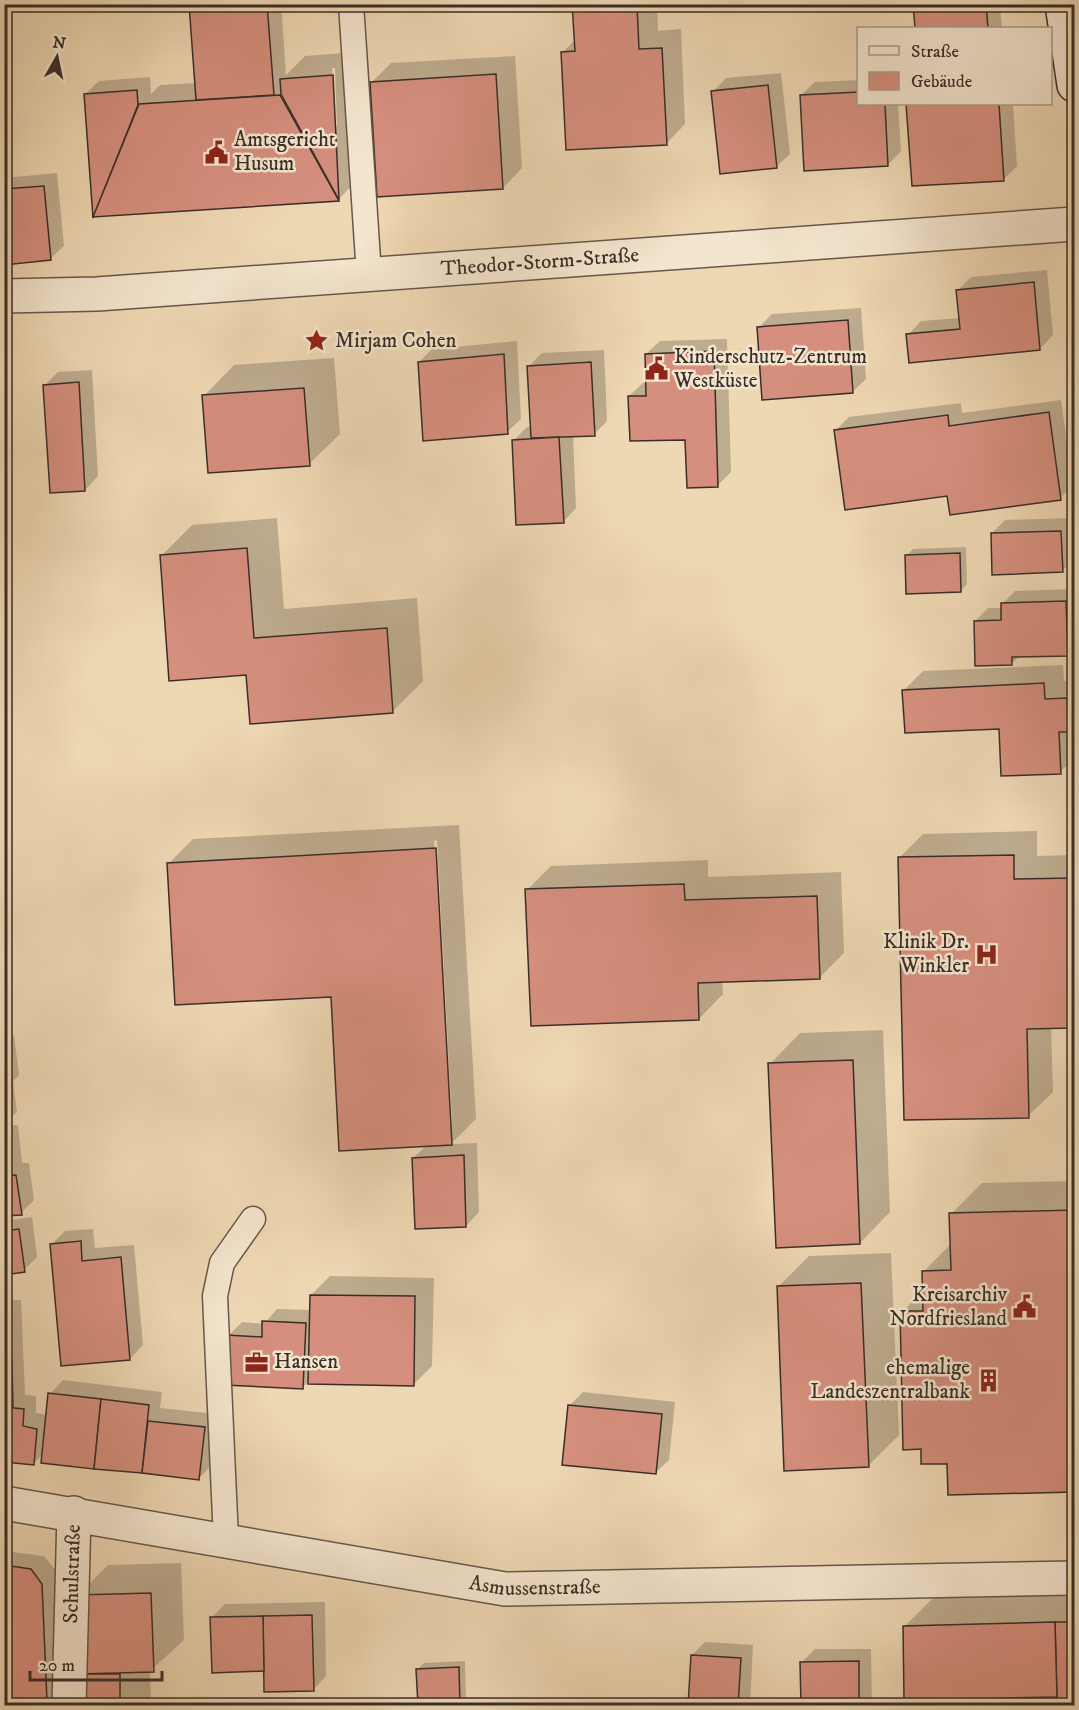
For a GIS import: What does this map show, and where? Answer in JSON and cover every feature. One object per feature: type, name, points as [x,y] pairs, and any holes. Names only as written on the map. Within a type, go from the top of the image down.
[{"type":"street","points":[[1062,4],[1074,84]]},
{"type":"street","name":"Theodor-Storm-Straße","points":[[4,296],[97,294],[1074,224]]},
{"type":"street","name":"Asmussenstraße","points":[[4,1503],[74,1513],[505,1589],[1074,1578]]},
{"type":"street","name":"Schulstraße","points":[[69,1706],[74,1513]]},
{"type":"lane","points":[[351,4],[369,275]]},
{"type":"lane","points":[[226,1540],[215,1296],[222,1263],[253,1219]]},
{"type":"building","points":[[189,4],[267,4],[274,95],[196,100]]},
{"type":"building","points":[[572,4],[637,4],[639,49],[662,48],[667,145],[566,150],[561,52],[575,51]]},
{"type":"building","points":[[913,4],[986,4],[988,27],[915,27]]},
{"type":"building","points":[[496,74],[503,189],[377,197],[370,82]]},
{"type":"building","points":[[333,75],[339,200],[281,94],[280,79]]},
{"type":"building","points":[[768,85],[777,168],[720,174],[711,91]]},
{"type":"building","points":[[137,90],[138,105],[93,218],[84,94]]},
{"type":"building","points":[[857,92],[857,105],[885,105],[888,166],[804,171],[800,95]]},
{"type":"building","name":"Amtsgericht Husum","points":[[280,95],[339,201],[93,217],[139,104]]},
{"type":"building","points":[[906,105],[999,105],[1004,181],[912,186]]},
{"type":"building","points":[[44,186],[51,260],[4,265],[4,189]]},
{"type":"building","points":[[1034,282],[1040,350],[909,363],[906,334],[960,329],[956,290]]},
{"type":"building","points":[[848,320],[853,393],[762,400],[757,327]]},
{"type":"building","points":[[714,351],[718,487],[687,488],[685,440],[630,441],[628,396],[646,396],[645,354]]},
{"type":"building","points":[[504,354],[508,434],[423,441],[418,362]]},
{"type":"building","points":[[591,362],[595,436],[531,438],[527,366]]},
{"type":"building","points":[[79,382],[85,491],[50,493],[43,385]]},
{"type":"building","points":[[304,388],[310,466],[208,473],[202,395]]},
{"type":"building","points":[[1049,412],[1061,500],[950,515],[947,496],[845,510],[834,430],[948,415],[949,426]]},
{"type":"building","points":[[559,437],[564,523],[516,525],[512,440]]},
{"type":"building","points":[[1061,531],[1063,572],[992,575],[991,533]]},
{"type":"building","points":[[247,548],[254,638],[387,628],[393,713],[250,724],[246,675],[169,681],[160,555]]},
{"type":"building","points":[[960,553],[961,592],[906,594],[905,555]]},
{"type":"building","points":[[1066,601],[1068,656],[1012,657],[1012,665],[975,666],[974,621],[1001,620],[1001,603]]},
{"type":"building","points":[[1044,683],[1045,699],[1067,698],[1069,732],[1059,732],[1061,774],[1001,776],[999,729],[905,733],[902,690]]},
{"type":"building","points":[[436,848],[452,1145],[339,1151],[331,997],[175,1005],[167,863]]},
{"type":"building","name":"Klinik Dr. Winkler","points":[[1014,855],[1014,879],[1074,878],[1074,1028],[1027,1029],[1029,1118],[904,1120],[898,857]]},
{"type":"building","points":[[684,884],[685,900],[817,896],[820,979],[698,983],[699,1020],[531,1026],[525,889]]},
{"type":"building","points":[[853,1060],[860,1244],[776,1248],[768,1063]]},
{"type":"building","points":[[4,1138],[10,1176],[4,1176]]},
{"type":"building","points":[[464,1155],[466,1227],[415,1229],[412,1158]]},
{"type":"building","points":[[16,1175],[22,1215],[4,1216],[4,1176]]},
{"type":"building","name":"ehemalige Landeszentralbank","points":[[1074,1210],[1074,1492],[948,1495],[947,1464],[921,1464],[921,1449],[903,1450],[900,1311],[923,1311],[922,1271],[951,1270],[949,1213]]},
{"type":"building","points":[[19,1229],[25,1272],[4,1275],[4,1231]]},
{"type":"building","points":[[81,1241],[82,1261],[121,1257],[130,1360],[61,1366],[50,1244]]},
{"type":"building","points":[[861,1283],[869,1467],[784,1471],[777,1286]]},
{"type":"building","points":[[310,1295],[415,1296],[414,1386],[308,1384]]},
{"type":"building","points":[[8,1312],[12,1364],[4,1364],[4,1313]]},
{"type":"building","points":[[262,1321],[306,1323],[303,1389],[224,1385],[227,1335],[262,1337]]},
{"type":"building","points":[[4,1364],[12,1364],[13,1408],[4,1407]]},
{"type":"building","points":[[48,1393],[101,1399],[94,1469],[41,1463]]},
{"type":"building","points":[[101,1399],[149,1405],[142,1473],[94,1469]]},
{"type":"building","points":[[568,1405],[662,1414],[656,1474],[562,1465]]},
{"type":"building","points":[[4,1407],[24,1409],[23,1426],[37,1429],[34,1465],[4,1462]]},
{"type":"building","points":[[148,1421],[205,1427],[199,1480],[142,1473]]},
{"type":"building","points":[[4,1565],[31,1569],[42,1584],[47,1701],[4,1703]]},
{"type":"building","points":[[151,1593],[154,1672],[78,1674],[76,1595]]},
{"type":"building","points":[[312,1615],[314,1691],[264,1692],[263,1616]]},
{"type":"building","points":[[263,1616],[264,1671],[212,1673],[210,1617]]},
{"type":"building","points":[[1055,1622],[1074,1622],[1074,1706],[1057,1706]]},
{"type":"building","points":[[1055,1622],[1057,1697],[904,1700],[903,1626]]},
{"type":"building","points":[[691,1655],[741,1658],[738,1706],[688,1706]]},
{"type":"building","points":[[859,1661],[859,1706],[801,1706],[800,1662]]},
{"type":"building","points":[[459,1667],[460,1706],[418,1706],[416,1669]]},
{"type":"building","points":[[78,1674],[120,1674],[120,1706],[78,1706]]},
{"type":"building","points":[[47,1701],[47,1706],[4,1706],[4,1703]]},
{"type":"place","name":"Amtsgericht Husum","points":[[216,152]]},
{"type":"place","name":"Mirjam Cohen","points":[[317,341]]},
{"type":"place","name":"Kinderschutz-Zentrum Westküste","points":[[656,369]]},
{"type":"place","name":"Klinik Dr. Winkler","points":[[987,954]]},
{"type":"place","name":"Kreisarchiv Nordfriesland","points":[[1025,1307]]},
{"type":"place","name":"Hansen","points":[[256,1362]]},
{"type":"place","name":"ehemalige Landeszentralbank","points":[[988,1380]]}]
